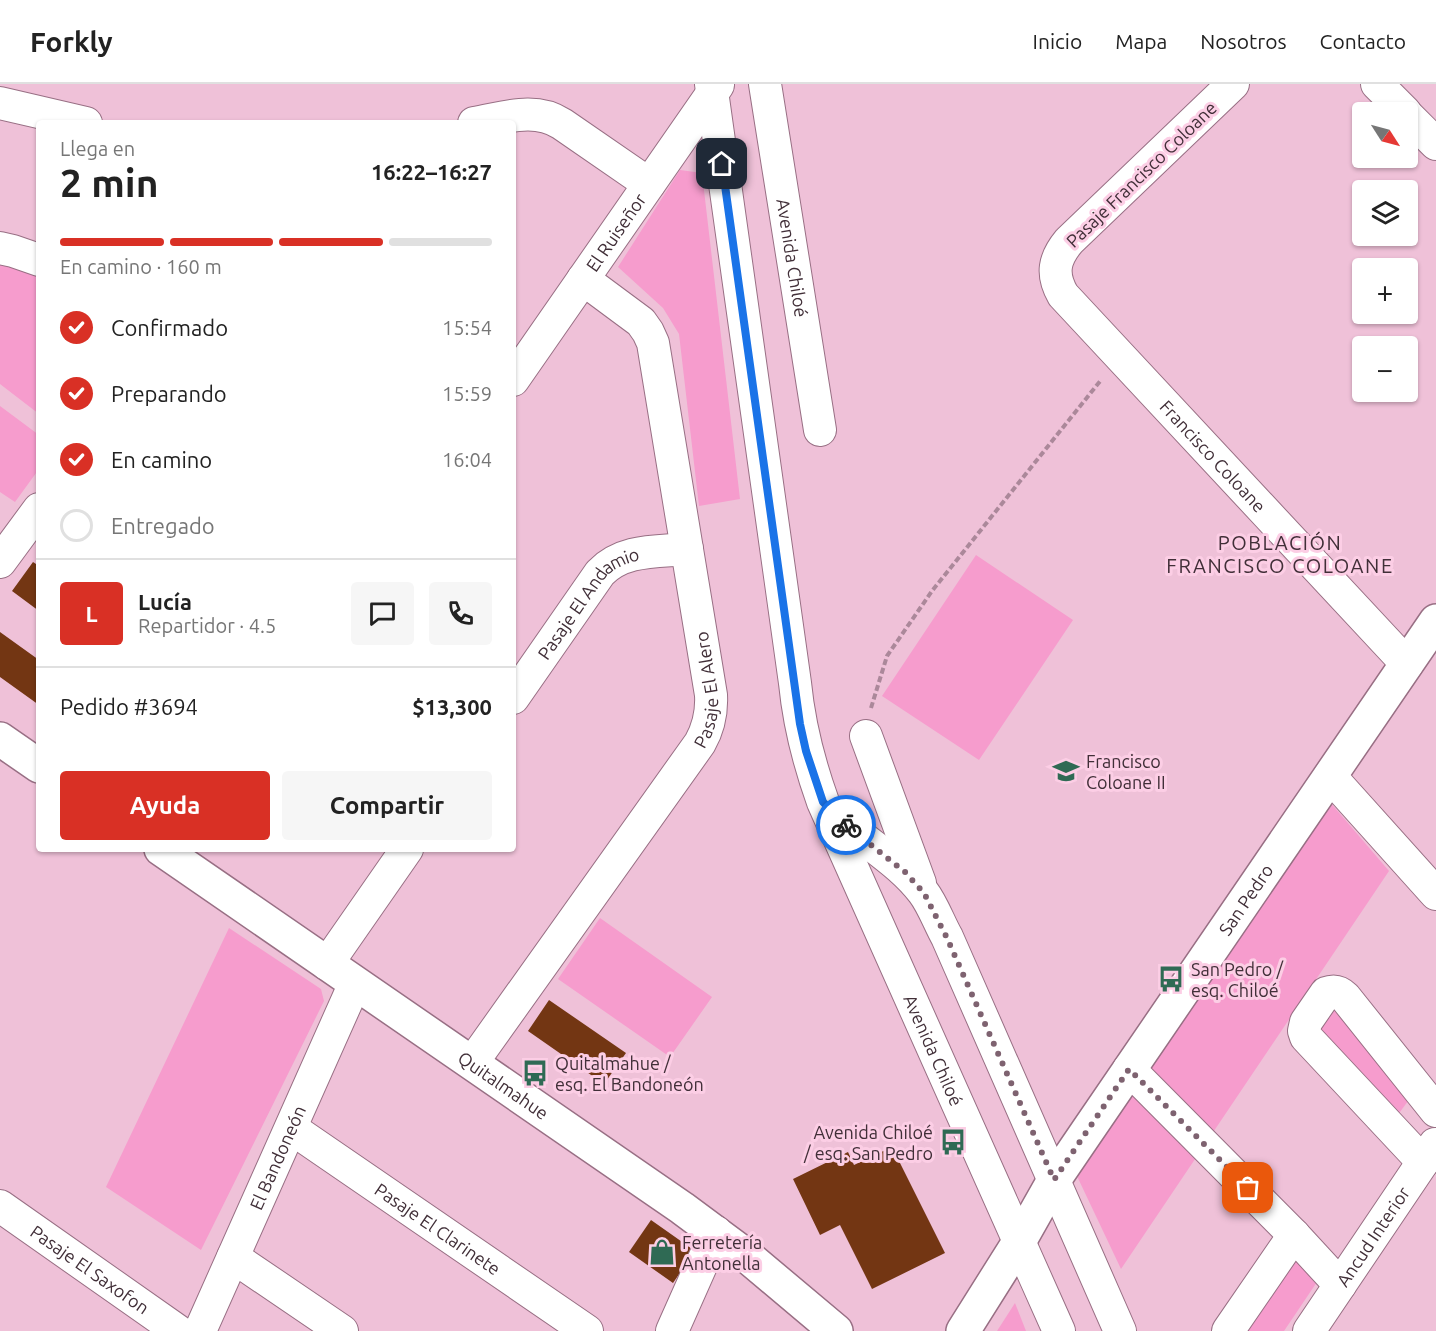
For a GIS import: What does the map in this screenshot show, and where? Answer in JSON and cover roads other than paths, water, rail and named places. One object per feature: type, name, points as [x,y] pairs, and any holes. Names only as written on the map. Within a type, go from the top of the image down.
[{"type":"street","name":"Avenida Chiloé","points":[[765,84],[820,430]]},
{"type":"street","name":"Pasaje Francisco Coloane","points":[[1056,268],[1058,258],[1069,241],[1233,84]]},
{"type":"street","points":[[1377,84],[1394,102]]},
{"type":"street","name":"Avenida Chiloé","points":[[714,87],[797,704],[806,751],[823,802],[1059,1331]]},
{"type":"street","name":"El Ruiseñor","points":[[518,363],[583,279],[714,87]]},
{"type":"street","points":[[0,103],[73,120]]},
{"type":"street","points":[[491,120],[537,113],[555,119],[649,184]]},
{"type":"street","points":[[1418,126],[1436,144]]},
{"type":"street","points":[[0,248],[36,259]]},
{"type":"street","name":"Francisco Coloane","points":[[1056,268],[1058,287],[1063,296],[1407,664]]},
{"type":"street","name":"Pasaje El Alero","points":[[472,1063],[707,732],[712,707],[653,343],[641,322],[583,279]]},
{"type":"street","points":[[0,562],[36,513]]},
{"type":"street","name":"Pasaje El Andamio","points":[[516,694],[607,566],[636,554],[687,549]]},
{"type":"street","name":"San Pedro","points":[[963,1331],[1019,1242],[1054,1180],[1436,621]]},
{"type":"street","points":[[866,736],[924,893]]},
{"type":"street","points":[[0,739],[36,764]]},
{"type":"street","points":[[1330,776],[1436,894]]},
{"type":"street","name":"Avenida Chiloé","points":[[823,802],[843,823],[905,872],[924,893],[947,938],[1120,1331]]},
{"type":"street","points":[[327,964],[405,852]]},
{"type":"street","name":"Quitalmahue","points":[[176,853],[327,964],[716,1232],[837,1331]]},
{"type":"street","name":"El Bandoneón","points":[[200,1331],[355,983]]},
{"type":"street","points":[[1430,1152],[1306,1037],[1304,1026],[1326,993],[1337,992],[1345,997],[1436,1111]]},
{"type":"street","points":[[1129,1069],[1294,1235],[1340,1285]]},
{"type":"street","name":"Pasaje El Clarinete","points":[[291,1128],[587,1331]]},
{"type":"street","name":"Ancud Interior","points":[[1309,1331],[1430,1152]]},
{"type":"street","name":"Pasaje El Saxofon","points":[[0,1206],[178,1331]]},
{"type":"street","points":[[672,1331],[716,1232]]},
{"type":"street","points":[[1228,1331],[1294,1235]]},
{"type":"street","points":[[233,1257],[342,1331]]},
{"type":"place","name":"Francisco Coloane II","points":[[1066,771]]},
{"type":"place","name":"San Pedro / esq. Chiloé","points":[[1171,979]]},
{"type":"place","name":"Quitalmahue / esq. El Bandoneón","points":[[535,1073]]},
{"type":"place","name":"Avenida Chiloé / esq. San Pedro","points":[[953,1142]]},
{"type":"place","name":"Ferretería Antonella","points":[[662,1252]]},
{"type":"district","name":"POBLACIÓN FRANCISCO COLOANE","points":[[1280,554]]}]
